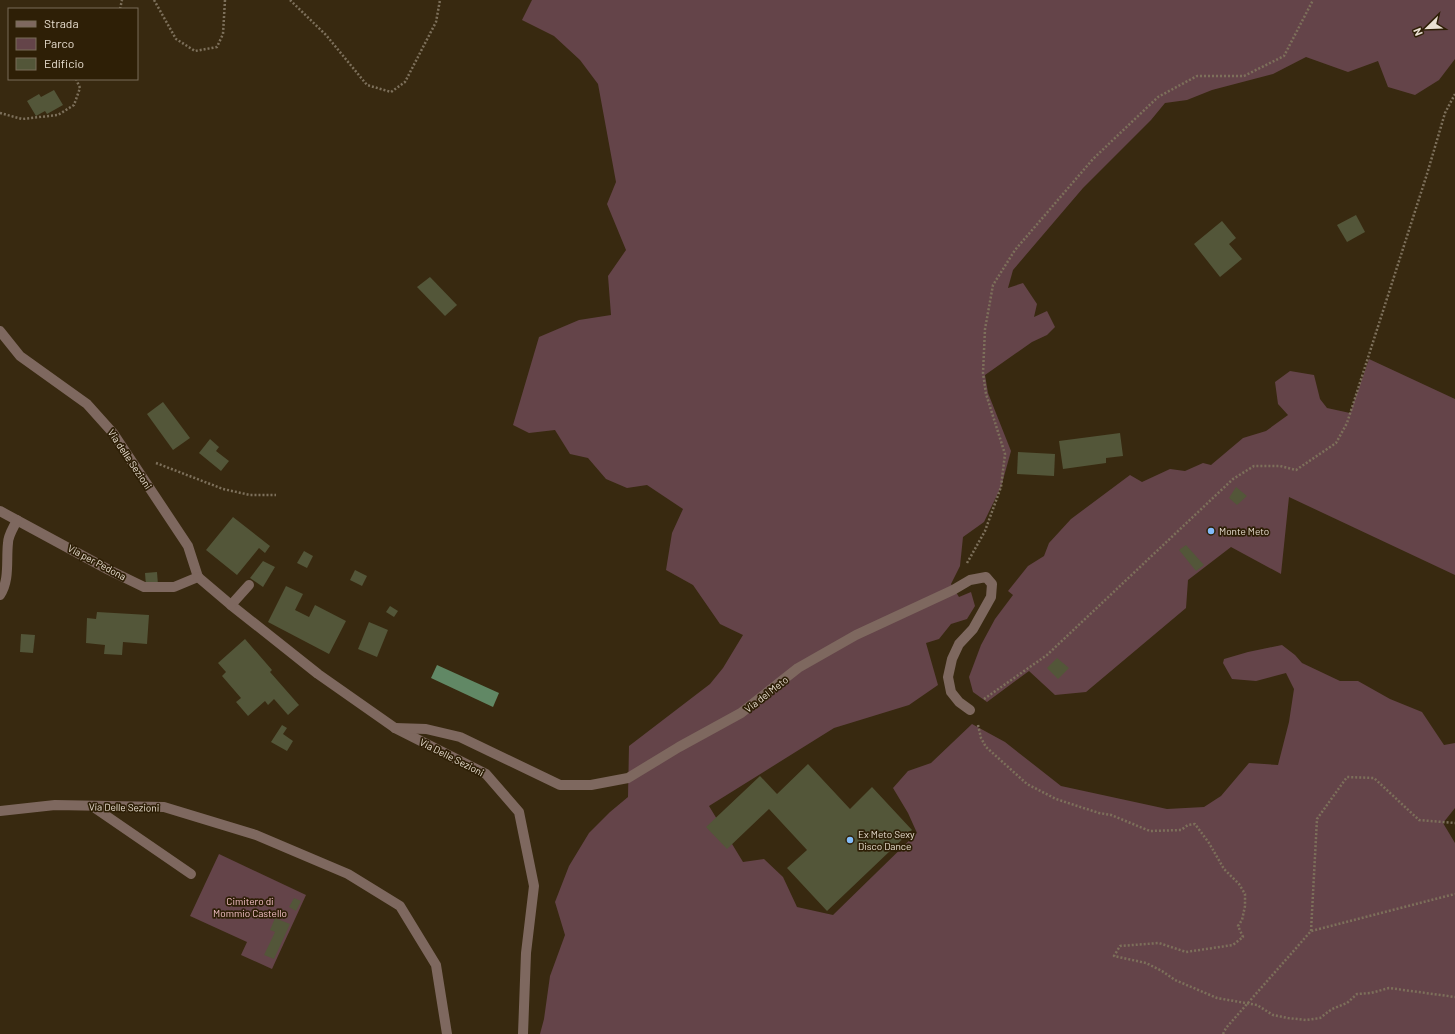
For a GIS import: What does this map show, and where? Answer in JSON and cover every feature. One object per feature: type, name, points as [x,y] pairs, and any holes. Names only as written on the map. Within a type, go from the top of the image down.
[{"type":"street","name":"Via delle Sezioni","points":[[0,331],[20,356],[87,404],[113,433],[188,546],[198,577]]},
{"type":"street","name":"Via per Pedona","points":[[0,511],[109,570],[144,587],[174,587],[198,577]]},
{"type":"street","points":[[0,595],[3,590],[8,566],[8,541],[17,520]]},
{"type":"street","name":"Via Delle Sezioni","points":[[198,577],[318,674],[395,728],[486,774],[519,812],[534,886],[526,953],[523,1034]]},
{"type":"street","name":"Via del Meto","points":[[395,728],[426,729],[460,737],[560,785],[591,785],[628,778],[679,747],[741,713],[798,668],[856,635],[954,590],[970,580],[986,577],[992,584],[991,597],[973,629],[959,644],[952,660],[948,677],[951,692],[959,702],[970,710]]},
{"type":"street","points":[[231,605],[249,585]]},
{"type":"street","name":"Via Delle Sezioni","points":[[0,811],[55,806],[164,807],[256,835],[348,874],[400,906],[436,965],[447,1034]]},
{"type":"street","points":[[92,806],[191,874]]},
{"type":"path","points":[[154,0],[176,40],[195,51],[217,46],[223,34],[225,0]]},
{"type":"path","points":[[290,0],[326,35],[367,85],[391,92],[405,82],[436,22],[440,0]]},
{"type":"path","points":[[954,590],[984,531],[1001,487],[1005,454],[986,394],[983,373],[985,329],[993,286],[1015,250],[1093,159],[1158,97],[1197,76],[1244,76],[1284,56],[1312,0]]},
{"type":"path","points":[[0,113],[22,119],[58,114],[74,104],[80,88],[76,80]]},
{"type":"path","points":[[1455,94],[1445,113],[1427,174],[1347,423],[1336,443],[1296,470],[1280,466],[1254,466],[1233,479],[1047,655],[995,690],[970,710],[986,747],[1027,784],[1056,799],[1099,813],[1111,815],[1150,830],[1180,830],[1195,824],[1210,843],[1224,869],[1239,884],[1244,894],[1246,906],[1242,920],[1238,926],[1244,937],[1233,945],[1186,952],[1159,943],[1120,946],[1114,956],[1146,963],[1175,980],[1217,998],[1234,1002],[1248,1002],[1257,1005],[1274,1015],[1288,1018],[1306,1020],[1320,1018],[1332,1009],[1347,1003],[1357,994],[1381,991],[1389,988],[1455,997]]},
{"type":"path","points":[[124,448],[136,452],[170,469],[223,489],[250,495],[276,495]]},
{"type":"path","points":[[1311,931],[1317,819],[1347,777],[1374,778],[1419,820],[1455,823]]},
{"type":"path","points":[[1223,1034],[1226,1028],[1248,1002],[1311,931],[1455,894]]},
{"type":"green space","points":[[532,0],[1455,0],[1455,59],[1439,80],[1415,95],[1388,87],[1378,61],[1348,72],[1306,57],[1273,74],[1212,90],[1187,100],[1165,103],[1151,120],[1083,188],[1013,270],[1008,288],[1023,283],[1037,304],[1034,317],[1047,311],[1055,327],[1047,335],[1032,342],[985,375],[988,393],[1011,451],[1001,487],[984,522],[963,537],[960,566],[951,584],[959,597],[971,592],[975,606],[967,619],[951,624],[939,639],[926,643],[938,685],[909,705],[834,728],[709,806],[743,862],[764,859],[783,877],[797,907],[833,915],[917,833],[908,813],[893,788],[908,771],[931,763],[972,724],[1005,742],[1061,786],[1167,809],[1204,807],[1221,796],[1249,763],[1278,765],[1289,722],[1294,689],[1286,673],[1256,681],[1232,679],[1223,663],[1224,659],[1282,645],[1295,655],[1302,663],[1340,681],[1358,681],[1390,699],[1422,712],[1444,745],[1455,743],[1455,808],[1443,823],[1455,843],[1455,1034],[540,1034],[544,1019],[550,976],[565,935],[555,902],[569,866],[589,833],[628,797],[629,746],[710,684],[723,668],[743,635],[720,624],[693,585],[666,570],[672,533],[683,509],[647,485],[627,488],[606,479],[588,458],[570,454],[555,430],[529,433],[513,425],[539,337],[579,320],[611,315],[608,276],[626,250],[607,204],[616,182],[598,84],[580,60],[554,36],[522,20]]},
{"type":"green space","points":[[1369,359],[1455,399],[1455,575],[1289,497],[1281,574],[1231,547],[1188,580],[1186,608],[1086,692],[1055,695],[1029,671],[987,702],[973,692],[969,677],[981,645],[995,619],[1013,595],[1008,591],[1028,566],[1044,556],[1049,543],[1071,519],[1130,475],[1142,482],[1170,469],[1185,471],[1203,463],[1211,465],[1243,438],[1266,431],[1288,415],[1278,404],[1275,382],[1290,371],[1314,375],[1320,399],[1327,408],[1350,413]]},
{"type":"green space","name":"Cimitero di Mommio Castello","points":[[219,854],[306,895],[272,969],[241,955],[247,942],[190,916]]},
{"type":"shaded area","points":[[437,665],[499,693],[493,707],[431,678]]},
{"type":"building","points":[[54,90],[63,105],[47,114],[45,111],[36,116],[27,101],[39,94],[41,97]]},
{"type":"building","points":[[1356,215],[1365,232],[1347,242],[1337,225]]},
{"type":"building","points":[[1222,221],[1236,238],[1229,244],[1242,259],[1220,277],[1194,244]]},
{"type":"building","points":[[430,277],[457,305],[445,316],[417,287]]},
{"type":"building","points":[[163,402],[190,438],[173,450],[147,414]]},
{"type":"building","points":[[1120,433],[1123,456],[1106,458],[1106,463],[1063,469],[1059,441]]},
{"type":"building","points":[[210,439],[219,447],[216,451],[229,461],[221,471],[199,453]]},
{"type":"building","points":[[1018,452],[1055,454],[1054,476],[1017,474]]},
{"type":"building","points":[[1236,487],[1247,496],[1237,505],[1229,498]]},
{"type":"building","points":[[233,517],[270,546],[265,553],[259,548],[237,575],[206,550]]},
{"type":"building","points":[[1186,545],[1204,565],[1196,571],[1179,550]]},
{"type":"building","points":[[304,551],[313,556],[307,568],[297,563]]},
{"type":"building","points":[[263,561],[275,567],[263,587],[250,578]]},
{"type":"building","points":[[355,570],[367,576],[362,586],[350,580]]},
{"type":"building","points":[[157,572],[158,585],[146,586],[145,573]]},
{"type":"building","points":[[286,586],[303,594],[295,610],[309,617],[315,605],[346,621],[329,654],[268,622]]},
{"type":"building","points":[[390,606],[398,611],[394,617],[386,612]]},
{"type":"building","points":[[97,612],[149,615],[147,644],[123,642],[122,655],[104,654],[105,645],[86,643],[87,618],[96,619]]},
{"type":"building","points":[[369,622],[388,630],[377,657],[358,649]]},
{"type":"building","points":[[21,634],[35,635],[33,653],[20,652]]},
{"type":"building","points":[[245,639],[272,670],[270,672],[299,705],[288,715],[274,699],[268,705],[265,701],[248,716],[236,702],[241,698],[222,676],[226,672],[218,663]]},
{"type":"building","points":[[1057,658],[1069,668],[1058,679],[1047,668]]},
{"type":"building","points":[[282,725],[287,728],[283,734],[293,741],[287,751],[271,742]]},
{"type":"building","name":"Ex Meto Sexy Disco Dance","points":[[808,764],[850,809],[872,787],[912,830],[827,911],[787,868],[807,850],[769,809],[727,849],[706,827],[760,776],[777,794]]},
{"type":"building","points":[[294,898],[301,901],[296,911],[289,907]]},
{"type":"building","points":[[275,918],[290,924],[274,959],[264,955],[275,932],[270,930]]},
{"type":"place","name":"Monte Meto","points":[[1211,531]]},
{"type":"place","name":"Ex Meto Sexy Disco Dance","points":[[850,840]]}]
